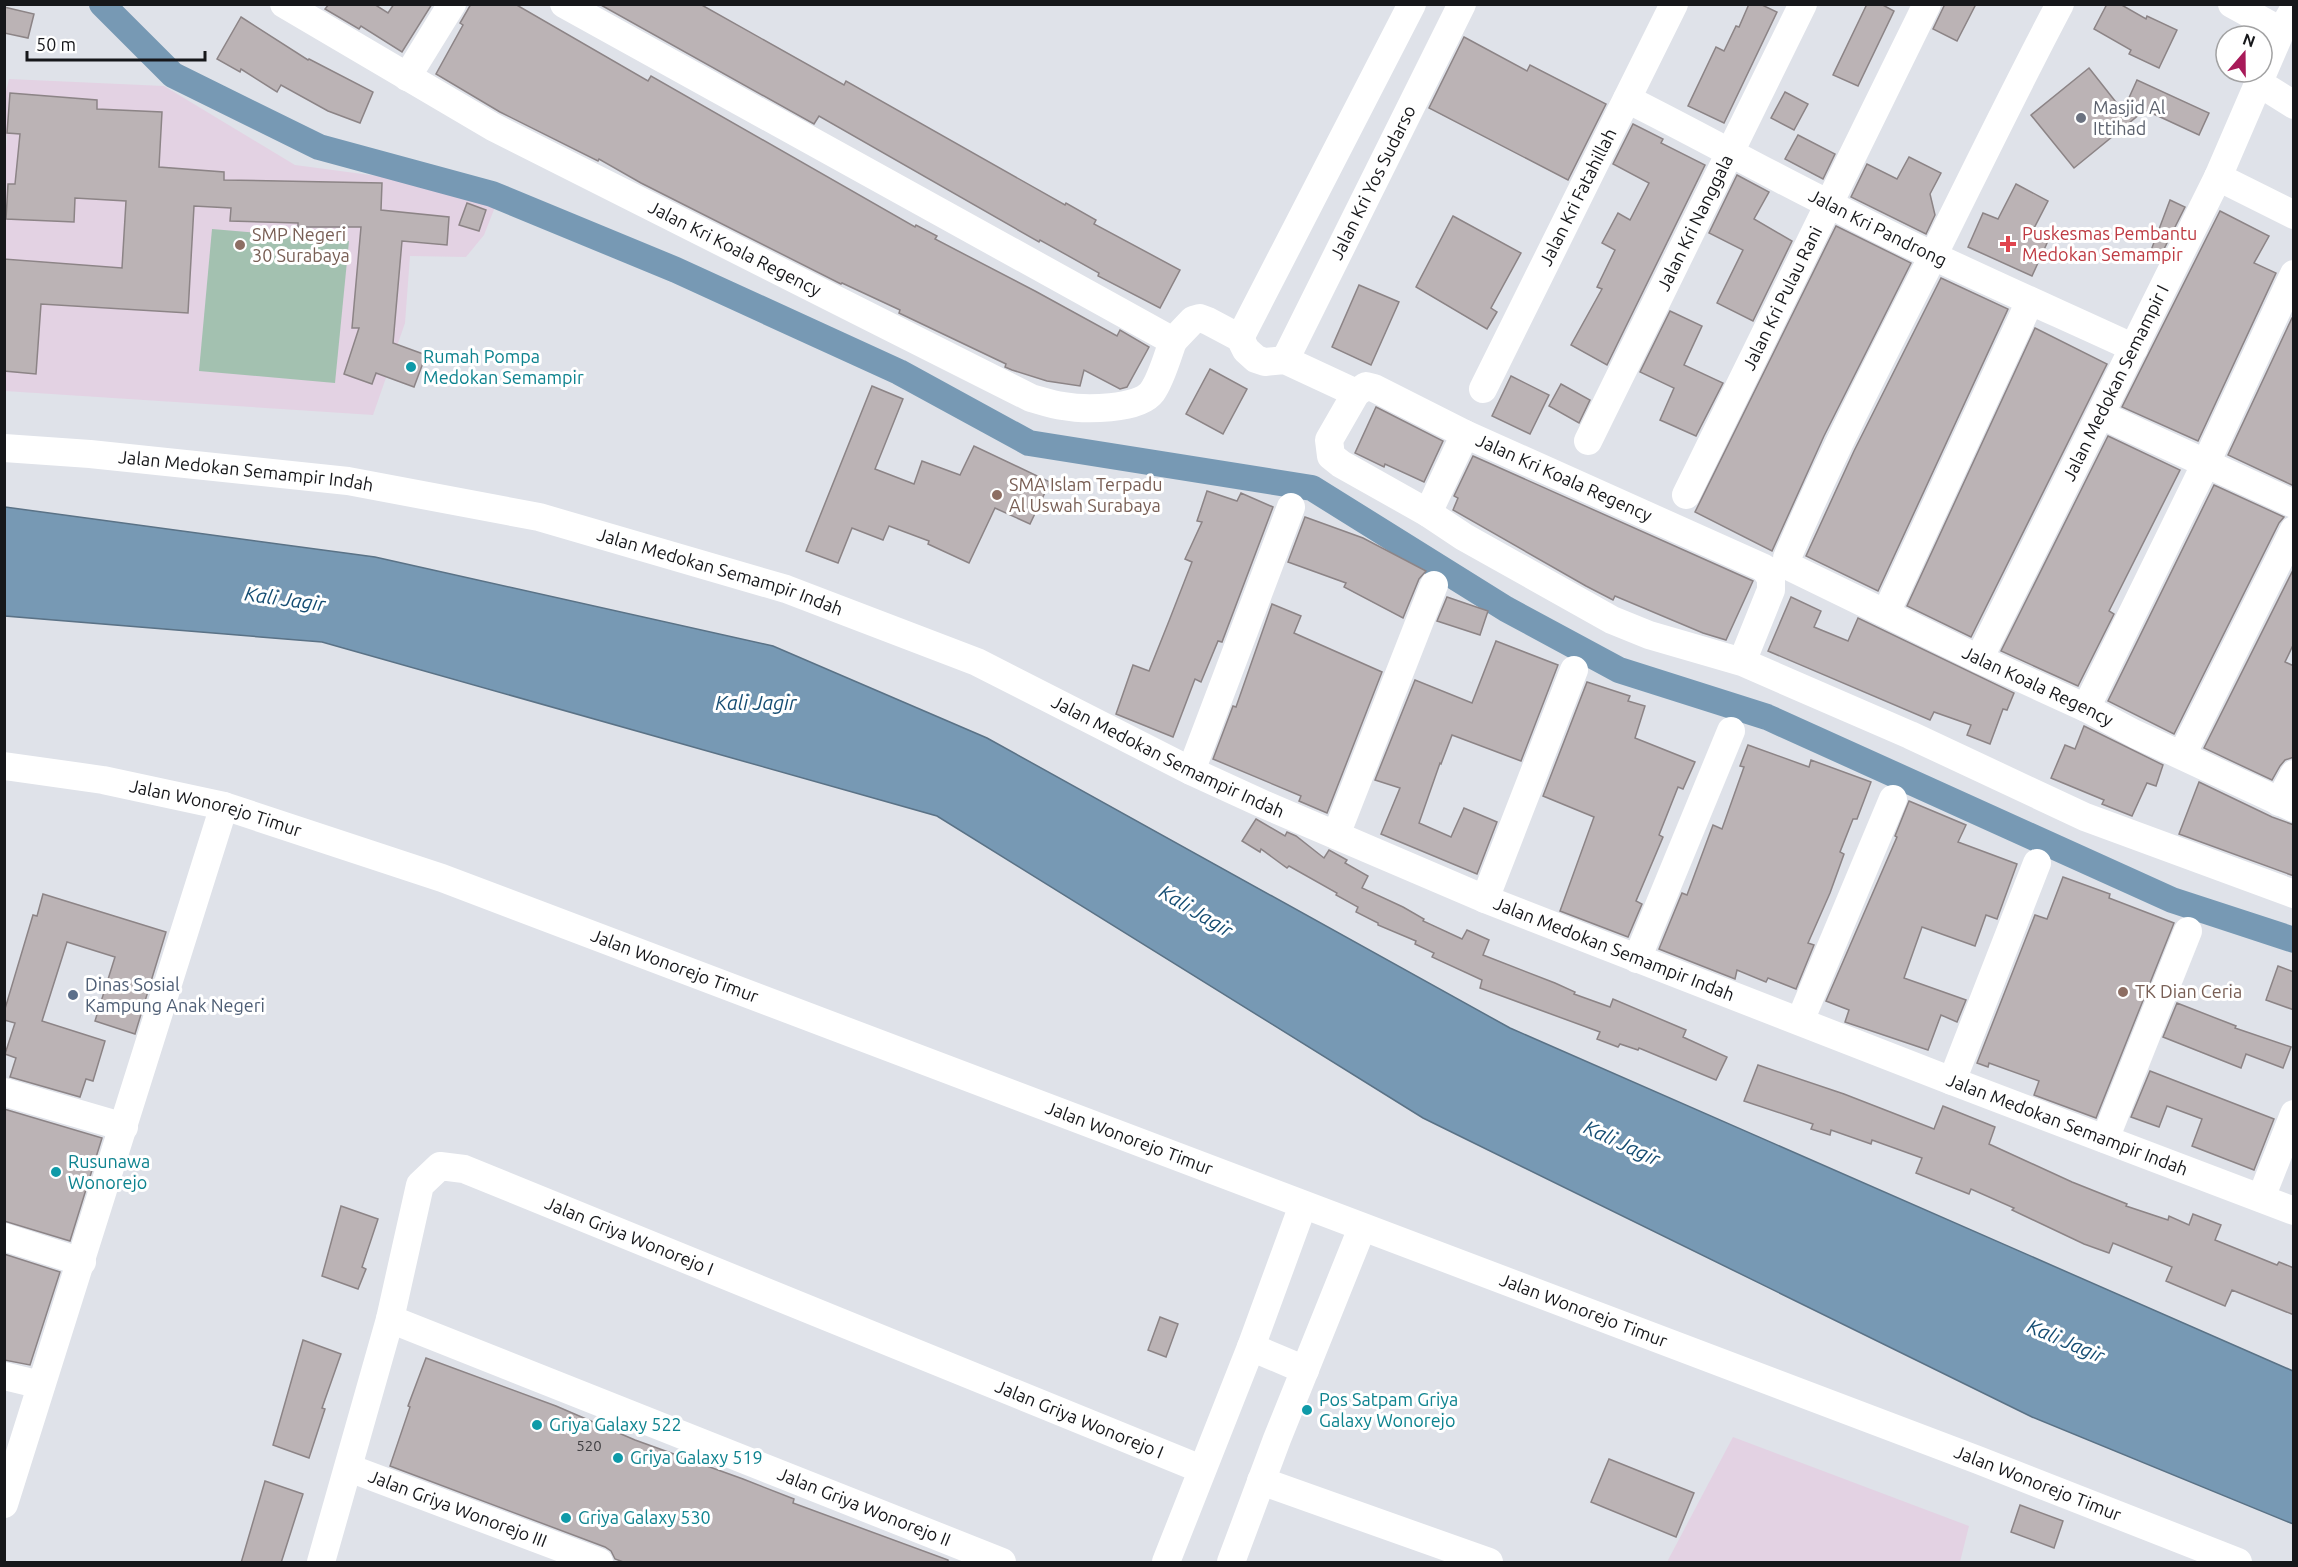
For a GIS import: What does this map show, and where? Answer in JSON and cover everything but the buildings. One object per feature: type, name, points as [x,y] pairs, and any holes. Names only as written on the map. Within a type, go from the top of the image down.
[{"type":"street","name":"Jalan Kri Koala Regency","points":[[284,4],[493,127],[1031,398],[1064,407],[1093,408],[1137,404],[1145,400],[1153,391],[1173,341],[1188,325],[1200,318],[1240,338],[1246,350],[1256,359],[1265,362],[1285,360],[1361,390],[1374,388],[1465,434],[1776,563]]},
{"type":"street","points":[[407,77],[452,4]]},
{"type":"street","points":[[564,4],[1173,341]]},
{"type":"street","points":[[1240,338],[1412,4]]},
{"type":"street","name":"Jalan Kri Yos Sudarso","points":[[1285,360],[1462,4]]},
{"type":"street","name":"Jalan Kri Fatahillah","points":[[1483,389],[1674,4]]},
{"type":"street","name":"Jalan Kri Nanggala","points":[[1588,441],[1803,4]]},
{"type":"street","name":"Jalan Kri Pulau Rani","points":[[1686,495],[1927,4]]},
{"type":"street","points":[[1742,662],[1771,590],[1771,578],[1776,563],[1812,498],[1869,379],[2060,4]]},
{"type":"street","points":[[2232,4],[2287,20]]},
{"type":"street","name":"Jalan Medokan Semampir I","points":[[2274,49],[2287,20]]},
{"type":"street","name":"Jalan Medokan Semampir I","points":[[1979,659],[2218,177],[2258,84]]},
{"type":"street","points":[[2262,84],[2294,105]]},
{"type":"street","name":"Jalan Kri Pandrong","points":[[1627,99],[1731,151],[1830,205],[2134,348]]},
{"type":"street","points":[[1354,116],[1396,136]]},
{"type":"street","points":[[2218,177],[2294,215]]},
{"type":"street","points":[[2086,708],[2206,463],[2294,274]]},
{"type":"street","points":[[1886,613],[2030,301]]},
{"type":"street","points":[[1361,390],[1329,440],[1331,456],[1464,537],[1612,620],[1649,635],[1742,662],[1910,735],[2085,817],[2294,894]]},
{"type":"street","points":[[2101,415],[2294,504]]},
{"type":"street","points":[[1428,513],[1465,434]]},
{"type":"street","name":"Jalan Medokan Semampir Indah","points":[[4,448],[90,454],[348,481],[539,517],[786,589],[977,662],[1191,771],[1485,899],[2294,1211]]},
{"type":"street","points":[[1191,771],[1291,507]]},
{"type":"street","points":[[2182,754],[2294,530]]},
{"type":"street","name":"Jalan Koala Regency","points":[[1776,563],[1788,564],[1792,568],[1979,659],[2286,805]]},
{"type":"street","points":[[1336,835],[1434,585]]},
{"type":"street","points":[[1485,899],[1574,670]]},
{"type":"street","points":[[1637,959],[1731,731]]},
{"type":"street","name":"Jalan Wonorejo Timur","points":[[4,766],[103,780],[224,807],[442,878],[1967,1456],[2238,1563]]},
{"type":"street","points":[[2286,805],[2294,774]]},
{"type":"street","points":[[1800,1021],[1893,799]]},
{"type":"street","points":[[4,1504],[224,807]]},
{"type":"street","points":[[1952,1081],[2037,863]]},
{"type":"street","points":[[2105,1139],[2188,931]]},
{"type":"street","points":[[4,1092],[124,1127]]},
{"type":"street","points":[[2261,1198],[2294,1114]]},
{"type":"street","name":"Jalan Griya Wonorejo I","points":[[321,1563],[390,1319],[420,1185],[440,1166],[464,1169],[1201,1469]]},
{"type":"street","points":[[1166,1563],[1201,1469],[1251,1347],[1303,1205]]},
{"type":"street","points":[[1231,1563],[1261,1481],[1362,1228]]},
{"type":"street","points":[[4,1237],[82,1262]]},
{"type":"street","name":"Jalan Griya Wonorejo II","points":[[390,1319],[1002,1563]]},
{"type":"street","points":[[1251,1347],[1305,1370]]},
{"type":"street","points":[[4,1376],[42,1385]]},
{"type":"street","name":"Jalan Griya Wonorejo III","points":[[349,1468],[599,1563]]},
{"type":"street","points":[[1261,1481],[1489,1563]]},
{"type":"shaded area","name":"SMP Negeri 30 Surabaya","points":[[9,79],[164,86],[295,165],[385,177],[495,207],[484,235],[466,257],[410,256],[405,323],[373,415],[5,391],[4,172],[7,137],[4,100]]},
{"type":"shaded area","points":[[1733,1437],[1969,1526],[1960,1562],[1667,1562]]},
{"type":"green space","points":[[212,229],[349,241],[335,383],[199,371]]},
{"type":"water","name":"Kali Jagir","points":[[5,507],[375,557],[773,646],[987,738],[1510,1028],[2293,1371],[2293,1524],[2032,1417],[1423,1118],[937,816],[322,642],[5,616]]},
{"type":"waterway","points":[[102,4],[173,75],[319,147],[492,194],[676,270],[899,372],[1029,443],[1312,488],[1506,609],[1619,670],[1767,717],[2172,900],[2294,940]]},
{"type":"place","name":"Masjid Al Ittihad","points":[[2081,118]]},
{"type":"place","name":"Puskesmas Pembantu Medokan Semampir","points":[[2008,244]]},
{"type":"place","name":"SMP Negeri 30 Surabaya","points":[[240,245]]},
{"type":"place","name":"Rumah Pompa Medokan Semampir","points":[[411,367]]},
{"type":"place","name":"SMA Islam Terpadu Al Uswah Surabaya","points":[[997,495]]},
{"type":"place","name":"TK Dian Ceria","points":[[2123,992]]},
{"type":"place","name":"Dinas Sosial Kampung Anak Negeri","points":[[73,995]]},
{"type":"place","name":"Rusunawa Wonorejo","points":[[56,1172]]},
{"type":"place","name":"Pos Satpam Griya Galaxy Wonorejo","points":[[1307,1410]]},
{"type":"place","name":"Griya Galaxy 522","points":[[537,1425]]},
{"type":"place","name":"Griya Galaxy 519","points":[[618,1458]]},
{"type":"place","name":"Griya Galaxy 530","points":[[566,1518]]}]
